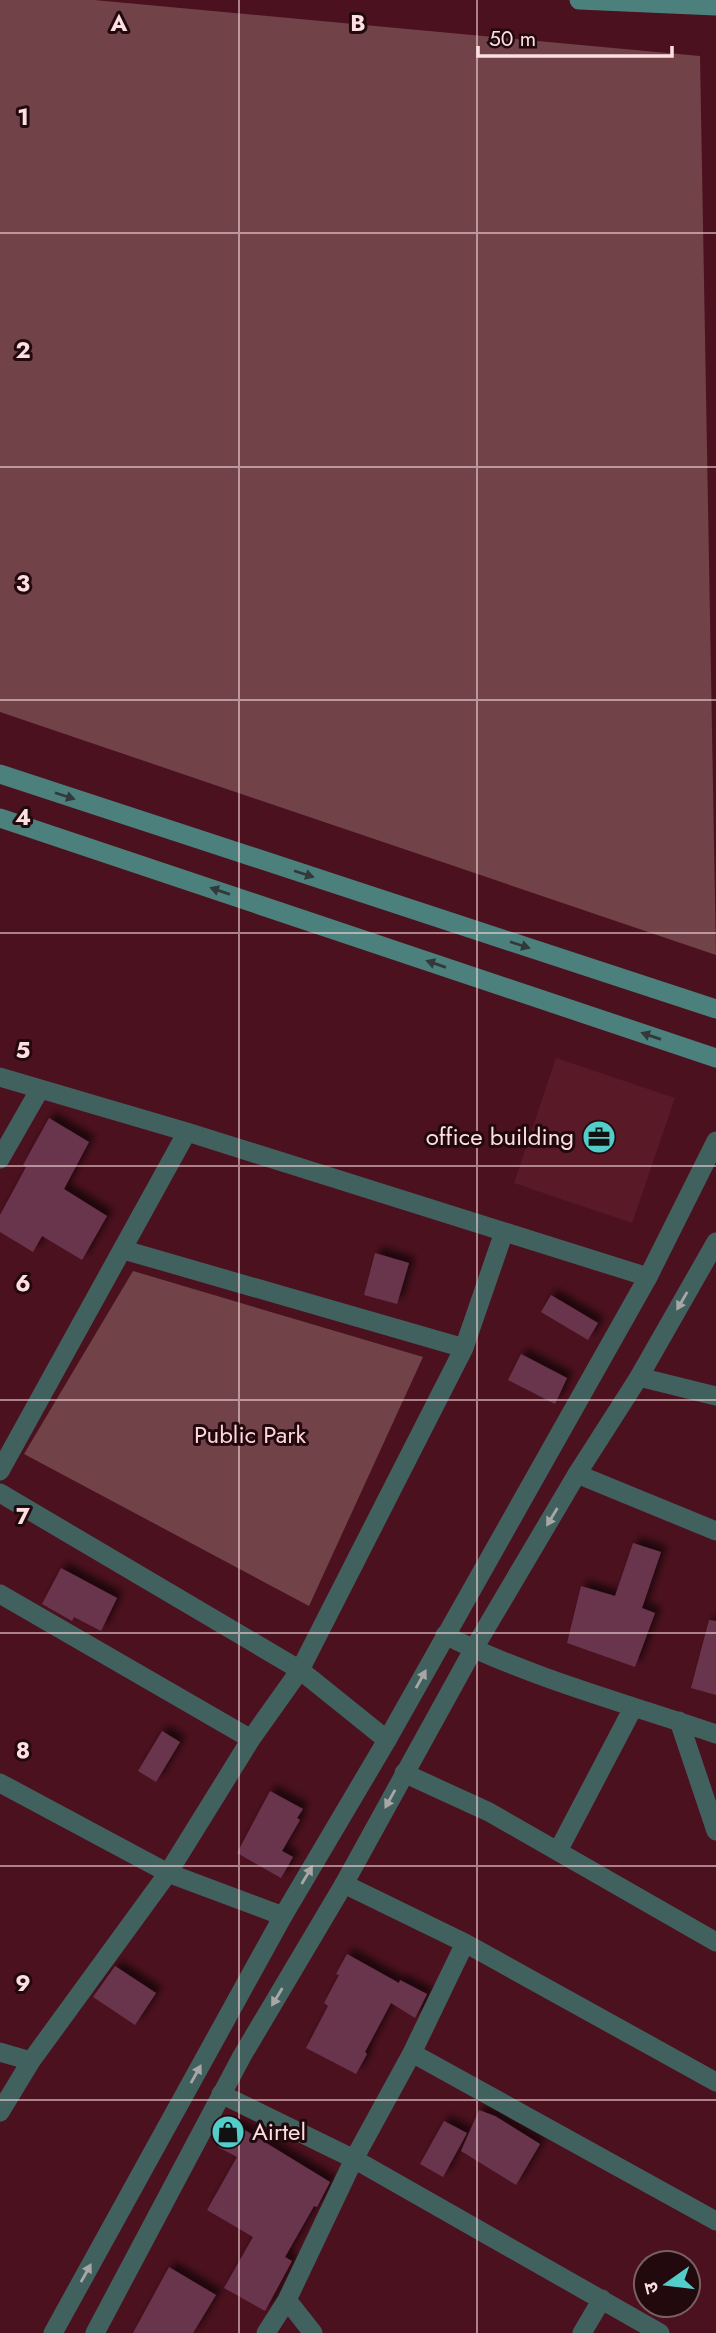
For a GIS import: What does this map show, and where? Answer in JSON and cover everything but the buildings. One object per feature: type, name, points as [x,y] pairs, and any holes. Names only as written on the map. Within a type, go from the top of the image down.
[{"type":"main road","points":[[579,0],[716,6]]},
{"type":"main road","points":[[0,774],[716,1009]]},
{"type":"main road","points":[[0,818],[716,1058]]},
{"type":"street","points":[[0,1077],[187,1132],[648,1278]]},
{"type":"street","points":[[0,1159],[40,1089]]},
{"type":"street","points":[[0,1471],[187,1132]]},
{"type":"street","points":[[53,2333],[283,1916],[387,1740],[648,1278],[716,1141]]},
{"type":"street","points":[[0,2112],[31,2060],[168,1873],[251,1740],[300,1670],[464,1348],[504,1232]]},
{"type":"street","points":[[95,2333],[221,2094],[344,1884],[473,1650],[577,1474],[639,1377],[716,1242]]},
{"type":"street","points":[[124,1250],[464,1348]]},
{"type":"street","points":[[639,1377],[716,1396]]},
{"type":"street","points":[[577,1474],[716,1531]]},
{"type":"street","points":[[0,1493],[300,1670],[387,1740]]},
{"type":"street","points":[[0,1594],[251,1740]]},
{"type":"street","points":[[445,1635],[473,1650],[633,1708],[716,1734]]},
{"type":"street","points":[[558,1851],[633,1708]]},
{"type":"street","points":[[679,1721],[716,1831]]},
{"type":"street","points":[[404,1773],[489,1812],[716,1942]]},
{"type":"street","points":[[0,1783],[168,1873],[283,1916]]},
{"type":"street","points":[[344,1884],[464,1943],[716,2082]]},
{"type":"street","points":[[265,2333],[287,2300],[354,2159],[412,2053],[464,1943]]},
{"type":"street","points":[[0,2052],[31,2060]]},
{"type":"street","points":[[412,2053],[716,2221]]},
{"type":"street","points":[[221,2094],[354,2159],[660,2333]]},
{"type":"street","points":[[287,2300],[313,2333]]},
{"type":"street","points":[[582,2333],[602,2300]]},
{"type":"shaded area","points":[[556,1058],[675,1098],[632,1223],[514,1183]]},
{"type":"green space","points":[[0,0],[94,0],[700,56],[716,955],[0,712]]},
{"type":"green space","name":"Public Park","points":[[133,1271],[423,1357],[309,1606],[24,1454]]},
{"type":"place","name":"office building","points":[[599,1137]]},
{"type":"place","name":"Airtel","points":[[228,2132]]}]
